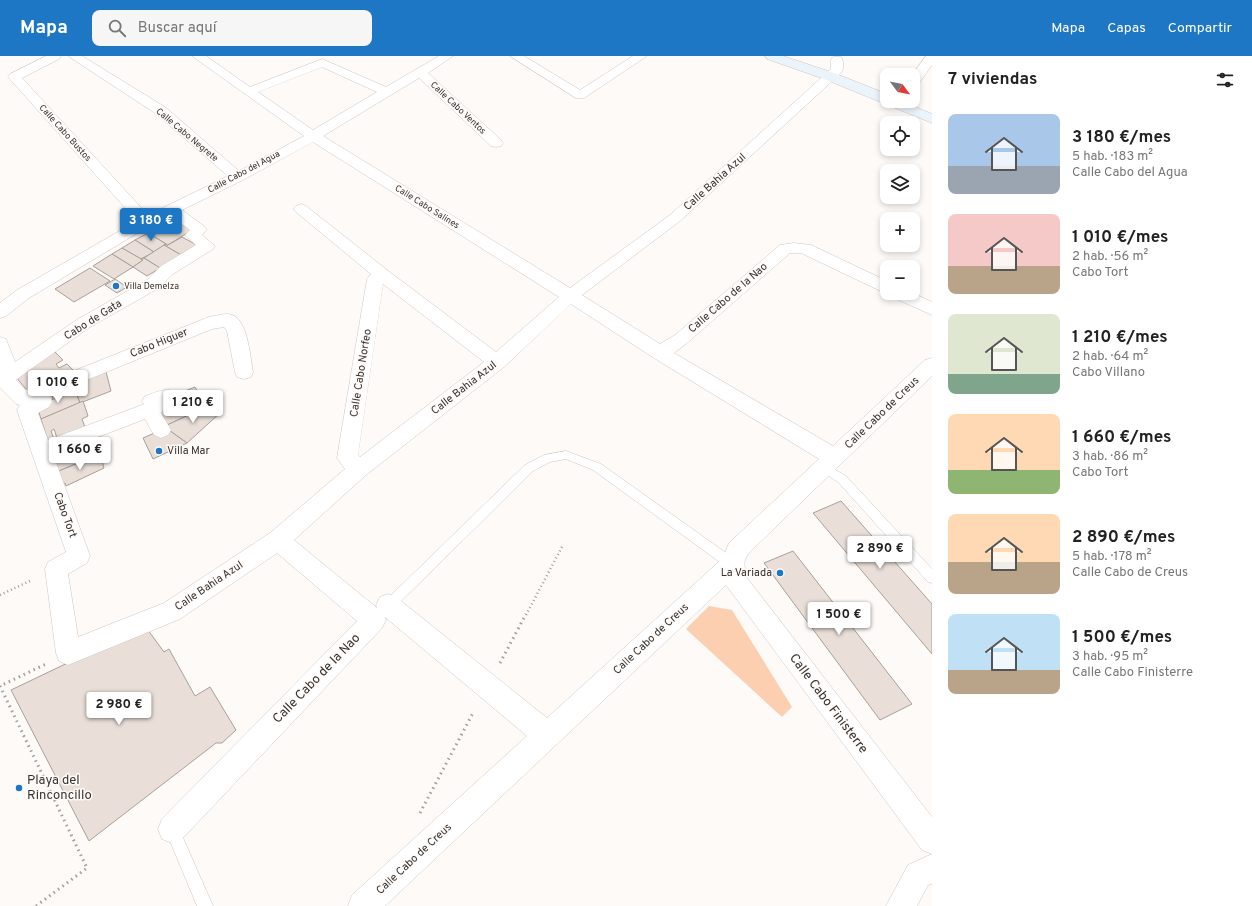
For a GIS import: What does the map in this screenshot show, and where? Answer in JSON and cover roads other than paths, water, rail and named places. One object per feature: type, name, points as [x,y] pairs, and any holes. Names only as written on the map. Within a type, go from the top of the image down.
[{"type":"street","name":"Calle Cabo Bustos","points":[[54,56],[14,77],[146,222]]},
{"type":"street","name":"Calle Cabo Negrete","points":[[74,56],[160,110],[238,177]]},
{"type":"street","name":"Calle Cabo Salines","points":[[198,56],[313,136],[644,341],[660,353],[830,463]]},
{"type":"street","name":"Calle Cabo del Agua","points":[[0,312],[23,294],[146,222],[238,177],[313,136],[447,56]]},
{"type":"street","points":[[516,56],[580,95],[641,56]]},
{"type":"street","points":[[770,56],[830,66],[880,94]]},
{"type":"street","points":[[920,73],[932,56]]},
{"type":"street","points":[[250,91],[322,63],[387,92]]},
{"type":"street","name":"Calle Bahia Azul","points":[[68,653],[172,611],[278,540],[359,470],[497,362],[570,296],[675,218],[830,66]]},
{"type":"street","name":"Calle Cabo Ventos","points":[[420,73],[496,143]]},
{"type":"street","points":[[908,108],[932,119]]},
{"type":"street","name":"Cabo de Gata","points":[[5,360],[41,354],[84,323],[153,284],[167,270],[207,246],[192,235],[199,229],[172,209]]},
{"type":"street","points":[[301,209],[380,274],[497,362]]},
{"type":"street","name":"Calle Cabo de la Nao","points":[[660,353],[681,339],[783,250],[797,247],[812,252],[880,285]]},
{"type":"street","name":"Calle Cabo Norfeo","points":[[359,470],[348,458],[375,279],[380,274]]},
{"type":"street","points":[[913,300],[932,309]]},
{"type":"street","name":"Cabo Higuer","points":[[39,392],[209,323],[221,320],[228,320],[236,330],[244,372]]},
{"type":"street","points":[[5,360],[6,382],[22,399],[39,392]]},
{"type":"street","name":"Calle Cabo de Creus","points":[[363,906],[732,564],[737,550],[932,365]]},
{"type":"street","name":"Cabo Tort","points":[[39,392],[42,402],[27,410],[79,556],[56,569],[68,653]]},
{"type":"street","points":[[42,450],[149,410],[155,407],[152,401],[166,396]]},
{"type":"street","points":[[149,410],[160,430]]},
{"type":"street","points":[[278,540],[381,613],[547,735]]},
{"type":"street","name":"Calle Cabo Finisterre","points":[[732,564],[736,582],[932,840]]},
{"type":"street","name":"Calle Cabo de la Nao","points":[[172,829],[381,613]]},
{"type":"street","points":[[901,906],[918,875],[932,869]]},
{"type":"lane","points":[[381,613],[529,468],[548,458],[566,455],[598,467],[732,564]]},
{"type":"lane","points":[[830,463],[842,479],[932,578]]},
{"type":"lane","points":[[172,829],[205,906]]},
{"type":"place","name":"Villa Demelza","points":[[116,286]]},
{"type":"place","name":"Villa Mar","points":[[159,451]]},
{"type":"place","name":"La Variada","points":[[780,573]]},
{"type":"place","name":"Playa del Rinconcillo","points":[[19,788]]}]
